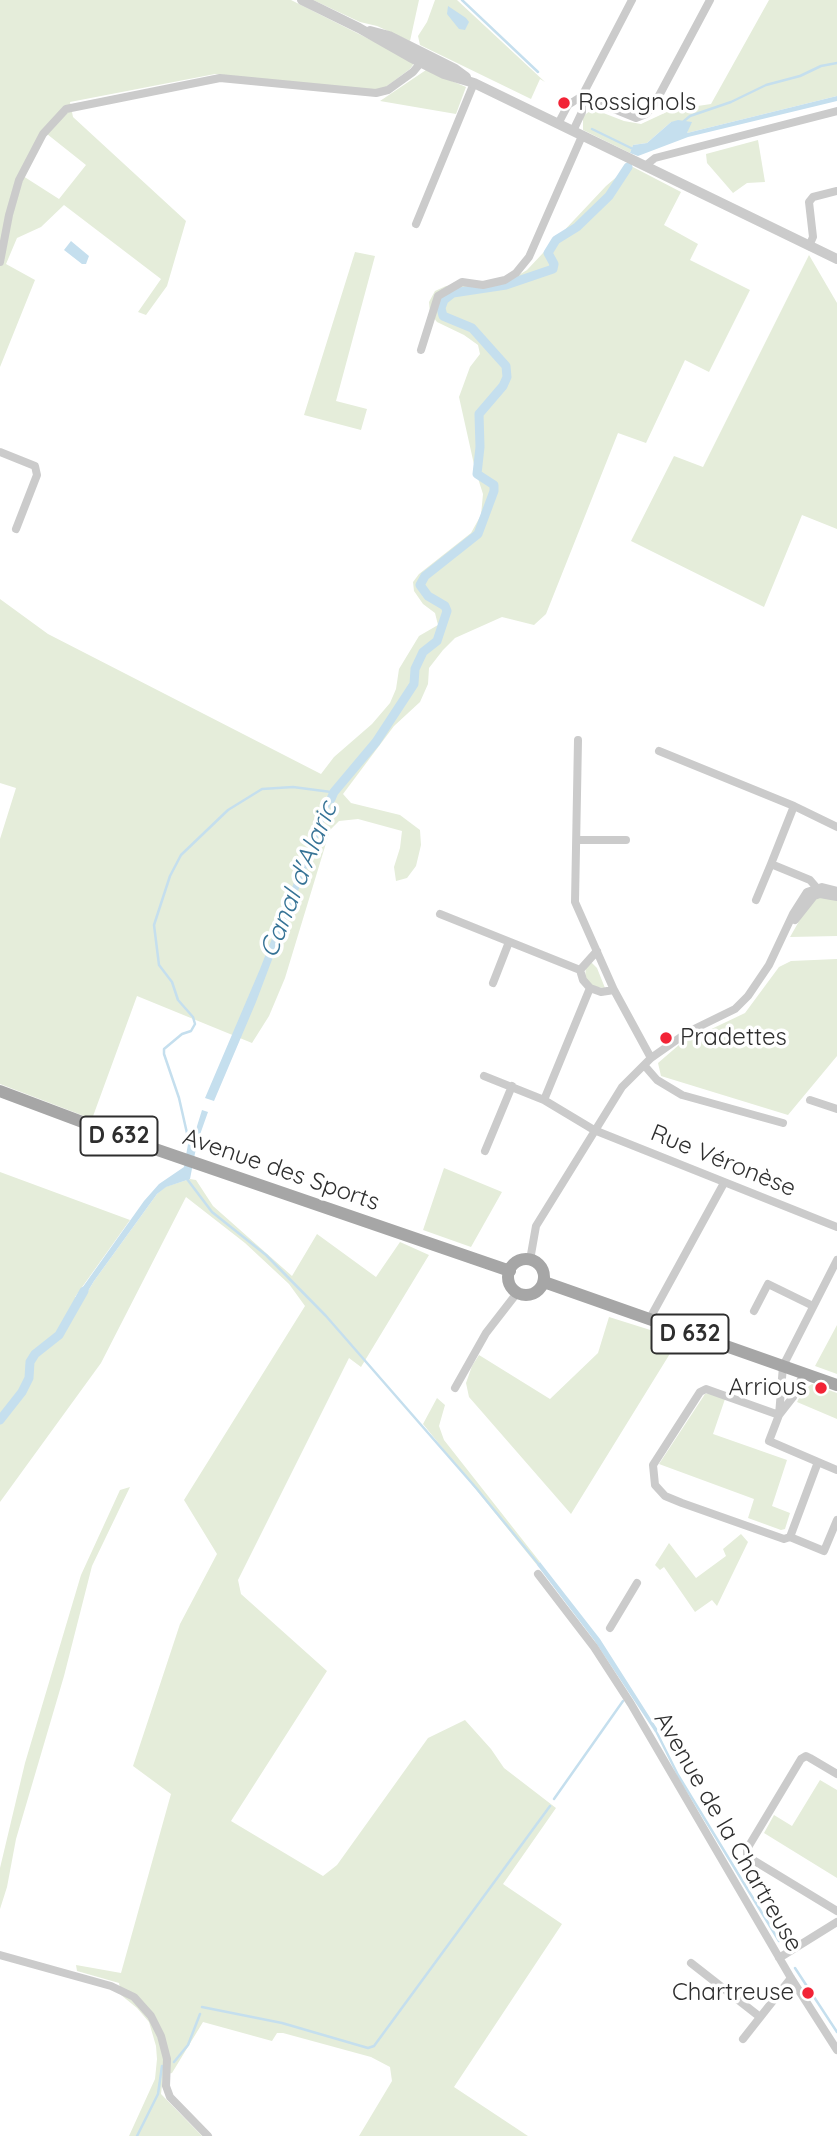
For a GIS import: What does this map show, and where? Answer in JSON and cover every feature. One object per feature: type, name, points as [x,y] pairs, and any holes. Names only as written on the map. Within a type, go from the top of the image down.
[{"type":"main road","name":"Avenue des Sports","points":[[0,1091],[200,1164],[510,1270]]},
{"type":"main road","points":[[530,1260],[540,1266],[544,1282],[533,1294],[517,1293],[509,1281],[510,1270],[516,1263],[530,1260]]},
{"type":"main road","name":"D 632","points":[[544,1282],[837,1385]]},
{"type":"street","points":[[302,0],[359,28],[382,43],[424,59],[444,74],[474,83],[837,259]]},
{"type":"street","points":[[421,350],[438,296],[462,282],[483,285],[505,279],[516,274],[530,257],[577,133],[582,112],[582,96],[632,0]]},
{"type":"street","points":[[582,96],[636,118],[646,114],[654,105],[710,0]]},
{"type":"street","points":[[0,262],[19,180],[43,134],[66,109],[220,78],[376,93],[388,90],[413,72],[424,59]]},
{"type":"street","points":[[416,224],[474,83]]},
{"type":"street","points":[[558,124],[568,105],[582,96]]},
{"type":"street","points":[[642,164],[655,158],[837,111]]},
{"type":"street","points":[[809,246],[813,232],[809,202],[813,197],[837,191]]},
{"type":"street","points":[[0,452],[35,466],[37,475],[16,529]]},
{"type":"street","points":[[578,740],[575,902],[657,1080],[682,1095],[783,1124]]},
{"type":"street","points":[[659,751],[794,806],[837,827]]},
{"type":"street","points":[[756,900],[794,806]]},
{"type":"street","points":[[577,839],[626,840]]},
{"type":"street","points":[[771,864],[810,880],[817,891],[837,897]]},
{"type":"street","points":[[530,1260],[536,1226],[621,1087],[647,1061],[688,1032],[735,1009],[762,976],[807,902],[822,887],[837,891]]},
{"type":"street","points":[[440,915],[580,970],[590,988],[601,992],[614,990]]},
{"type":"street","points":[[493,983],[509,942]]},
{"type":"street","points":[[580,970],[597,951]]},
{"type":"street","points":[[544,1100],[590,988]]},
{"type":"street","name":"Rue Véronèse","points":[[484,1076],[544,1100],[594,1130],[837,1227]]},
{"type":"street","points":[[485,1151],[512,1086]]},
{"type":"street","points":[[810,1100],[837,1109]]},
{"type":"street","points":[[649,1320],[724,1183]]},
{"type":"street","points":[[837,1260],[783,1366],[779,1415],[769,1441],[837,1470]]},
{"type":"street","points":[[754,1311],[768,1284],[813,1306]]},
{"type":"street","points":[[455,1388],[486,1333],[517,1293]]},
{"type":"street","points":[[779,1415],[793,1397],[804,1373]]},
{"type":"street","points":[[779,1415],[706,1389],[700,1392],[653,1465],[655,1485],[665,1496],[682,1503],[783,1539],[790,1537],[824,1551],[837,1520]]},
{"type":"street","points":[[790,1537],[818,1462]]},
{"type":"street","name":"Avenue de la Chartreuse","points":[[538,1574],[594,1647],[631,1704],[791,1979],[837,2050]]},
{"type":"street","points":[[610,1628],[637,1583]]},
{"type":"street","points":[[837,1774],[806,1756],[801,1759],[747,1850],[747,1855],[753,1860],[837,1911]]},
{"type":"street","points":[[779,1958],[837,1922]]},
{"type":"street","points":[[0,1955],[111,1986],[134,1997],[151,2016],[160,2036],[167,2059],[166,2086],[170,2097],[208,2136]]},
{"type":"street","points":[[691,1963],[760,2017]]},
{"type":"street","points":[[743,2039],[791,1979]]},
{"type":"green space","points":[[0,0],[291,0],[415,62],[410,69],[383,89],[215,74],[70,102],[73,117],[186,221],[167,286],[146,315],[138,312],[161,279],[64,205],[41,227],[17,238],[6,264],[35,280],[0,367]],"holes":[[[47,134],[86,165],[59,199],[23,176]]]},
{"type":"green space","points":[[313,0],[419,0],[410,41]]},
{"type":"green space","points":[[435,0],[457,0],[545,82],[540,79],[531,99],[420,45],[418,36],[427,22]]},
{"type":"green space","points":[[769,0],[837,0],[837,96],[687,133],[689,126],[671,122],[647,143],[633,145],[630,153],[583,130],[583,116],[593,109],[624,121],[641,124],[671,110],[711,104]]},
{"type":"green space","points":[[426,70],[466,87],[456,114],[380,101]]},
{"type":"green space","points":[[758,140],[765,182],[747,183],[733,193],[707,163],[706,154]]},
{"type":"green space","points":[[631,166],[681,192],[664,225],[698,244],[690,260],[750,290],[709,372],[685,360],[646,443],[618,433],[546,614],[534,625],[502,617],[455,638],[429,668],[428,684],[420,702],[394,726],[343,794],[351,803],[400,815],[420,830],[421,845],[416,866],[407,878],[396,881],[394,867],[402,831],[358,819],[339,821],[330,830],[285,978],[269,1016],[252,1043],[137,996],[92,1119],[0,1084],[0,839],[16,788],[0,783],[0,599],[48,634],[321,774],[334,757],[372,724],[390,703],[396,689],[399,669],[419,636],[438,625],[435,613],[423,604],[414,591],[413,582],[419,574],[471,533],[481,515],[483,494],[459,397],[470,367],[480,354],[478,345],[437,322],[430,313],[429,302],[435,291],[446,286],[512,279],[527,270],[606,186],[620,174],[625,177]]},
{"type":"green space","points":[[355,252],[375,256],[336,401],[367,409],[361,430],[304,415]]},
{"type":"green space","points":[[809,255],[837,303],[837,529],[802,515],[764,607],[631,541],[674,456],[703,467]]},
{"type":"green space","points":[[817,897],[837,900],[837,936],[790,937],[810,902]]},
{"type":"green space","points":[[837,959],[837,1056],[788,1115],[661,1076],[658,1063],[680,1044],[745,1013],[779,967],[791,961]]},
{"type":"green space","points":[[590,961],[597,968],[605,988],[594,987],[585,978],[586,965]]},
{"type":"green space","points":[[444,1168],[502,1192],[471,1247],[423,1230]]},
{"type":"green space","points":[[0,1172],[130,1220],[75,1297],[82,1301],[157,1194],[165,1187],[190,1179],[196,1180],[213,1206],[292,1276],[317,1234],[376,1277],[400,1242],[429,1255],[361,1367],[349,1358],[238,1580],[241,1594],[327,1671],[231,1821],[323,1876],[337,1865],[428,1738],[465,1720],[504,1768],[556,1808],[503,1884],[562,1924],[454,2087],[528,2136],[359,2136],[392,2081],[390,2067],[371,2057],[283,2033],[277,2033],[272,2041],[203,2022],[172,2073],[163,2075],[161,2094],[202,2136],[129,2136],[155,2079],[156,2046],[149,2022],[121,1995],[119,1983],[77,1971],[76,1965],[121,1973],[171,1794],[133,1766],[180,1624],[217,1554],[184,1500],[305,1306],[289,1284],[245,1243],[186,1197],[101,1363],[0,1502]]},
{"type":"green space","points":[[609,1317],[679,1339],[571,1514],[469,1397],[466,1383],[479,1355],[550,1399],[598,1353]]},
{"type":"green space","points":[[837,1325],[837,1374],[815,1366]]},
{"type":"green space","points":[[812,1384],[837,1393],[837,1419],[797,1402],[804,1389]]},
{"type":"green space","points":[[710,1393],[725,1399],[713,1434],[787,1460],[772,1506],[790,1513],[785,1529],[748,1518],[754,1499],[659,1464],[705,1394]]},
{"type":"green space","points":[[437,1398],[445,1405],[439,1426],[444,1440],[540,1562],[537,1565],[423,1424]]},
{"type":"green space","points":[[130,1487],[92,1566],[64,1676],[16,1839],[0,1909],[0,1868],[25,1763],[81,1575],[120,1490]]},
{"type":"green space","points":[[741,1534],[748,1542],[717,1606],[712,1600],[695,1612],[664,1567],[660,1570],[655,1565],[669,1543],[696,1578],[726,1556],[723,1549]]},
{"type":"green space","points":[[820,1780],[837,1790],[837,1878],[764,1833],[774,1815],[792,1826]]},
{"type":"water","points":[[448,6],[469,22],[465,30],[459,29],[447,14]]},
{"type":"water","points":[[837,96],[837,101],[688,137],[638,156],[630,153],[633,145],[647,143],[671,122],[678,120],[692,122],[687,133]]},
{"type":"water","points":[[71,241],[89,256],[86,264],[82,264],[64,250]]},
{"type":"water","points":[[336,788],[338,792],[332,801],[256,1002],[214,1101],[205,1098],[260,969],[330,791]]},
{"type":"water","points":[[202,1110],[208,1112],[197,1143],[190,1179],[166,1187],[157,1194],[82,1301],[75,1298],[144,1201],[159,1184],[184,1167],[188,1144],[193,1139]]},
{"type":"water","points":[[540,1562],[600,1639],[658,1730],[655,1732],[594,1640],[537,1565]]},
{"type":"waterway","points":[[462,0],[538,72]]},
{"type":"waterway","name":"Canal d'Alaric","points":[[684,121],[690,116],[731,102],[766,85],[837,63]]},
{"type":"waterway","points":[[592,129],[633,149]]},
{"type":"waterway","name":"Canal d'Alaric","points":[[331,799],[376,742],[414,684],[415,669],[423,652],[437,641],[447,611],[445,606],[428,596],[420,585],[425,576],[478,534],[494,491],[494,485],[477,474],[479,414],[503,386],[507,377],[506,366],[472,328],[443,316],[441,308],[444,300],[453,293],[506,285],[553,269],[554,264],[548,253],[556,240],[577,227],[609,196],[628,167]]},
{"type":"waterway","points":[[189,1142],[164,1049],[182,1034],[191,1031],[195,1024],[193,1017],[178,1000],[172,982],[159,965],[154,925],[170,876],[181,855],[228,810],[262,789],[293,787],[331,792]]},
{"type":"waterway","points":[[187,1179],[212,1212],[266,1255],[326,1316],[477,1489],[540,1566]]},
{"type":"waterway","name":"Canal d'Alaric","points":[[0,1420],[22,1392],[29,1378],[30,1362],[35,1354],[59,1335],[84,1291]]},
{"type":"waterway","points":[[554,1799],[623,1701]]},
{"type":"waterway","points":[[655,1729],[678,1775],[779,1941]]},
{"type":"waterway","points":[[202,2007],[282,2023],[368,2048],[374,2046],[550,1806]]},
{"type":"waterway","points":[[795,1968],[837,2032]]},
{"type":"waterway","points":[[174,2062],[188,2045],[200,2014]]},
{"type":"waterway","points":[[137,2136],[158,2094],[162,2066]]},
{"type":"place","name":"Rossignols","points":[[564,103]]},
{"type":"place","name":"Pradettes","points":[[666,1038]]},
{"type":"place","name":"Arrious","points":[[821,1388]]},
{"type":"place","name":"Chartreuse","points":[[808,1993]]}]
